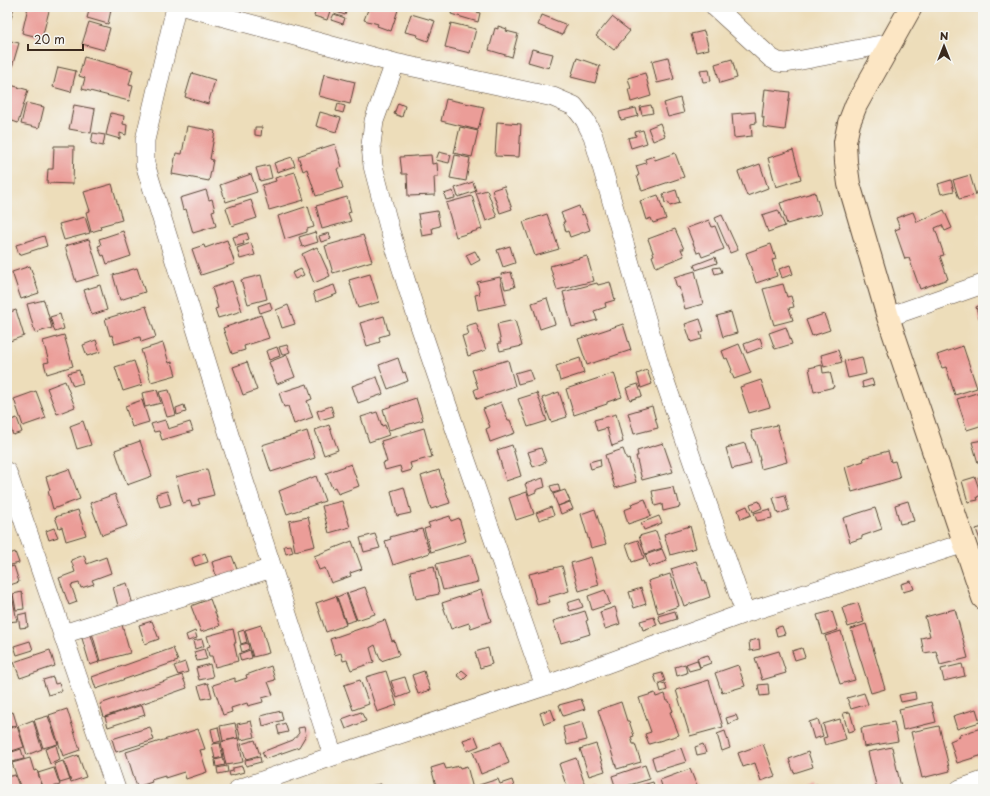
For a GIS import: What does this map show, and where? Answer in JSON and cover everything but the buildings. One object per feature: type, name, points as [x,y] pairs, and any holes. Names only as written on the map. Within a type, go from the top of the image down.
[{"type":"street","points":[[176,7],[146,140],[146,164],[228,432],[333,756]]},
{"type":"street","points":[[187,7],[395,63],[553,97],[574,106],[585,120],[593,136],[660,367],[745,613]]},
{"type":"street","points":[[715,7],[764,53],[778,62],[786,63],[890,43]]},
{"type":"street","points":[[911,7],[856,105],[849,123],[845,142],[846,162],[849,184],[888,317],[983,598]]},
{"type":"street","points":[[395,63],[374,121],[371,145],[373,166],[390,231],[416,314],[460,446],[545,686]]},
{"type":"street","points":[[888,317],[983,284]]},
{"type":"street","points":[[7,472],[116,789]]},
{"type":"street","points":[[239,789],[333,756],[545,686],[745,613],[965,543]]},
{"type":"street","points":[[63,634],[272,568]]},
{"type":"street","points":[[960,789],[983,781]]}]
